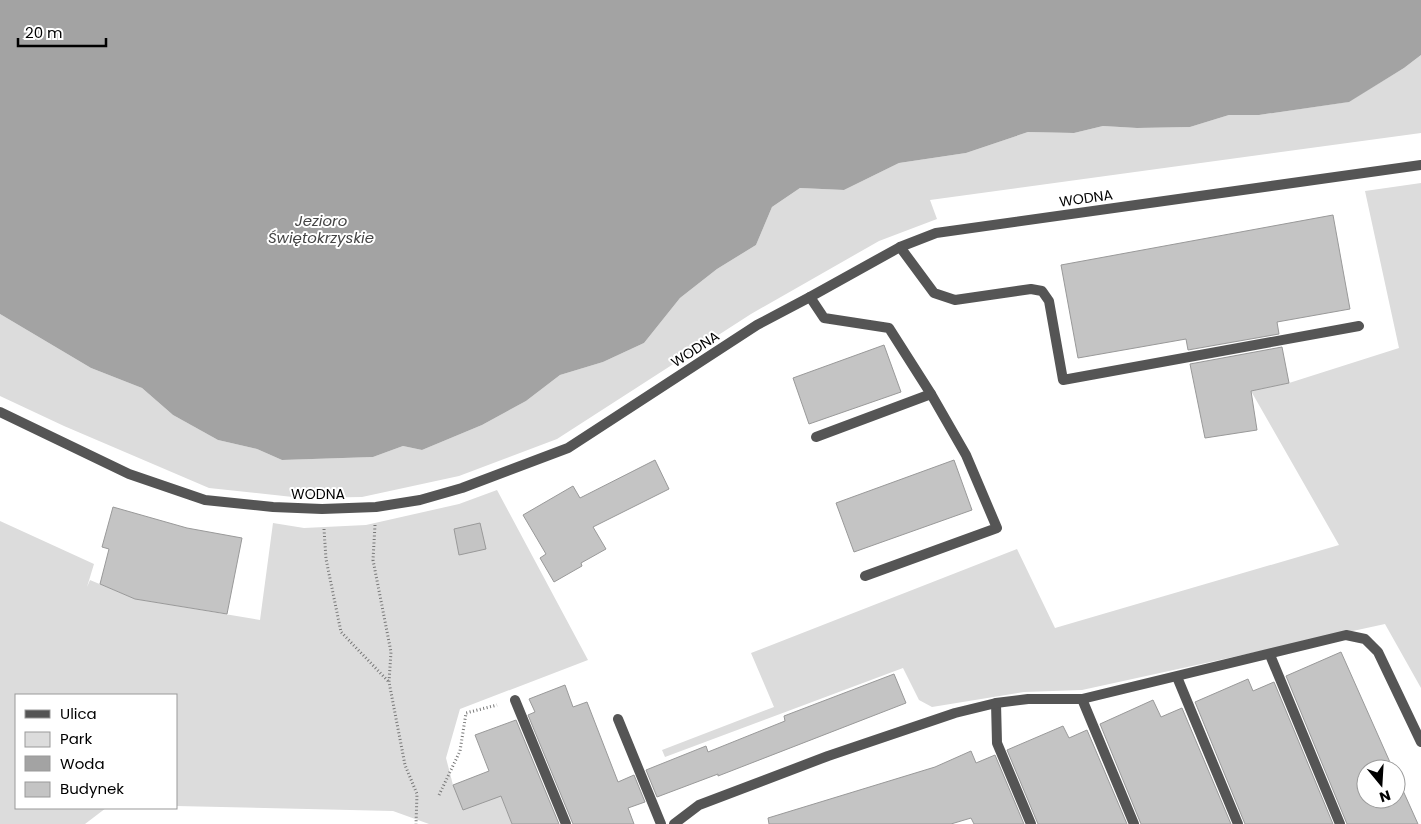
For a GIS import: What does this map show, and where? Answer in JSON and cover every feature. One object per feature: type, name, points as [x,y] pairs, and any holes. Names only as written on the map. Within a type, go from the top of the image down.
[{"type":"street","name":"WODNA","points":[[0,412],[128,474],[205,500],[273,507],[322,509],[376,507],[420,500],[462,488],[568,448],[756,325],[900,247],[936,233],[1421,165]]},
{"type":"street","points":[[900,247],[934,293],[955,300],[1031,289],[1042,290],[1049,301],[1062,380],[1358,326]]},
{"type":"street","points":[[810,297],[824,318],[889,328],[932,394],[966,455],[997,528],[865,576]]},
{"type":"street","points":[[816,436],[932,394]]},
{"type":"street","points":[[674,824],[699,805],[828,756],[955,713],[996,703],[1028,699],[1082,699],[1270,655],[1346,635],[1365,639],[1378,652],[1421,742]]},
{"type":"street","points":[[1270,655],[1340,824]]},
{"type":"street","points":[[1177,677],[1238,824]]},
{"type":"street","points":[[1082,699],[1134,824]]},
{"type":"street","points":[[515,700],[566,824]]},
{"type":"street","points":[[996,703],[997,743],[1031,824]]},
{"type":"street","points":[[618,719],[661,824]]},
{"type":"path","points":[[376,507],[373,560],[391,652],[389,682],[405,765],[417,794],[416,824]]},
{"type":"path","points":[[322,509],[326,559],[341,632],[389,682]]},
{"type":"path","points":[[440,795],[460,751],[466,713],[515,700]]},
{"type":"green space","points":[[1421,55],[1421,133],[930,200],[937,219],[879,241],[751,314],[557,439],[459,476],[362,497],[302,498],[209,488],[64,426],[0,396],[0,314],[91,368],[142,388],[173,415],[218,440],[257,449],[282,460],[373,457],[403,446],[422,450],[482,425],[526,401],[560,375],[603,362],[644,343],[680,298],[717,269],[756,245],[772,207],[800,188],[844,190],[899,163],[966,153],[1028,132],[1074,133],[1103,126],[1137,128],[1190,127],[1229,115],[1259,115],[1348,102],[1404,68]]},
{"type":"green space","points":[[1421,183],[1421,688],[1385,624],[1082,690],[1024,692],[932,707],[919,700],[903,668],[665,757],[662,750],[774,707],[751,653],[1017,549],[1055,628],[1339,545],[1251,391],[1289,383],[1399,348],[1365,191]]},
{"type":"green space","points":[[497,490],[588,660],[460,709],[446,758],[453,785],[501,796],[512,824],[429,824],[393,811],[178,806],[178,694],[15,694],[15,809],[105,809],[85,824],[0,824],[0,521],[94,564],[87,587],[90,580],[135,599],[260,620],[273,523],[304,528],[366,525],[459,504]]},
{"type":"water","name":"Jezioro Świętokrzyskie","points":[[0,0],[1421,0],[1421,55],[1404,68],[1349,102],[1259,115],[1229,115],[1190,127],[1137,128],[1103,126],[1074,133],[1028,132],[966,153],[899,163],[844,190],[800,188],[772,207],[756,245],[717,269],[680,298],[644,343],[603,362],[560,375],[526,401],[482,425],[422,450],[403,446],[373,457],[282,460],[257,449],[218,440],[173,415],[142,388],[91,368],[0,314]]},
{"type":"building","points":[[1333,215],[1350,309],[1277,322],[1279,334],[1188,350],[1186,339],[1078,358],[1061,265]]},
{"type":"building","points":[[884,345],[901,392],[809,424],[793,378]]},
{"type":"building","points":[[1282,347],[1289,383],[1251,391],[1257,430],[1205,438],[1190,364]]},
{"type":"building","points":[[655,460],[669,489],[593,527],[606,549],[581,563],[582,566],[554,582],[540,558],[546,554],[523,515],[573,486],[580,498]]},
{"type":"building","points":[[954,460],[972,510],[854,552],[836,503]]},
{"type":"building","points":[[113,507],[187,528],[242,538],[227,614],[135,599],[100,584],[109,549],[102,547]]},
{"type":"building","points":[[480,523],[486,549],[459,555],[454,529]]},
{"type":"building","points":[[1341,652],[1389,759],[1356,759],[1356,809],[1406,809],[1406,797],[1418,824],[1347,824],[1286,676]]},
{"type":"building","points":[[894,674],[906,703],[718,776],[718,774],[657,797],[646,770],[706,746],[708,752],[785,721],[784,716]]},
{"type":"building","points":[[1248,679],[1253,691],[1274,682],[1333,824],[1245,824],[1195,702]]},
{"type":"building","points":[[565,685],[573,707],[587,702],[618,782],[634,775],[645,802],[628,808],[634,824],[573,824],[528,715],[535,712],[529,699]]},
{"type":"building","points":[[1153,700],[1161,717],[1182,708],[1231,824],[1141,824],[1100,724]]},
{"type":"building","points":[[516,720],[559,824],[512,824],[501,796],[463,810],[453,785],[489,771],[475,735]]},
{"type":"building","points":[[1063,726],[1069,738],[1087,730],[1127,824],[1038,824],[1007,750]]},
{"type":"building","points":[[971,751],[976,763],[995,755],[1024,824],[974,824],[971,818],[951,824],[769,824],[768,818],[935,767]]}]
